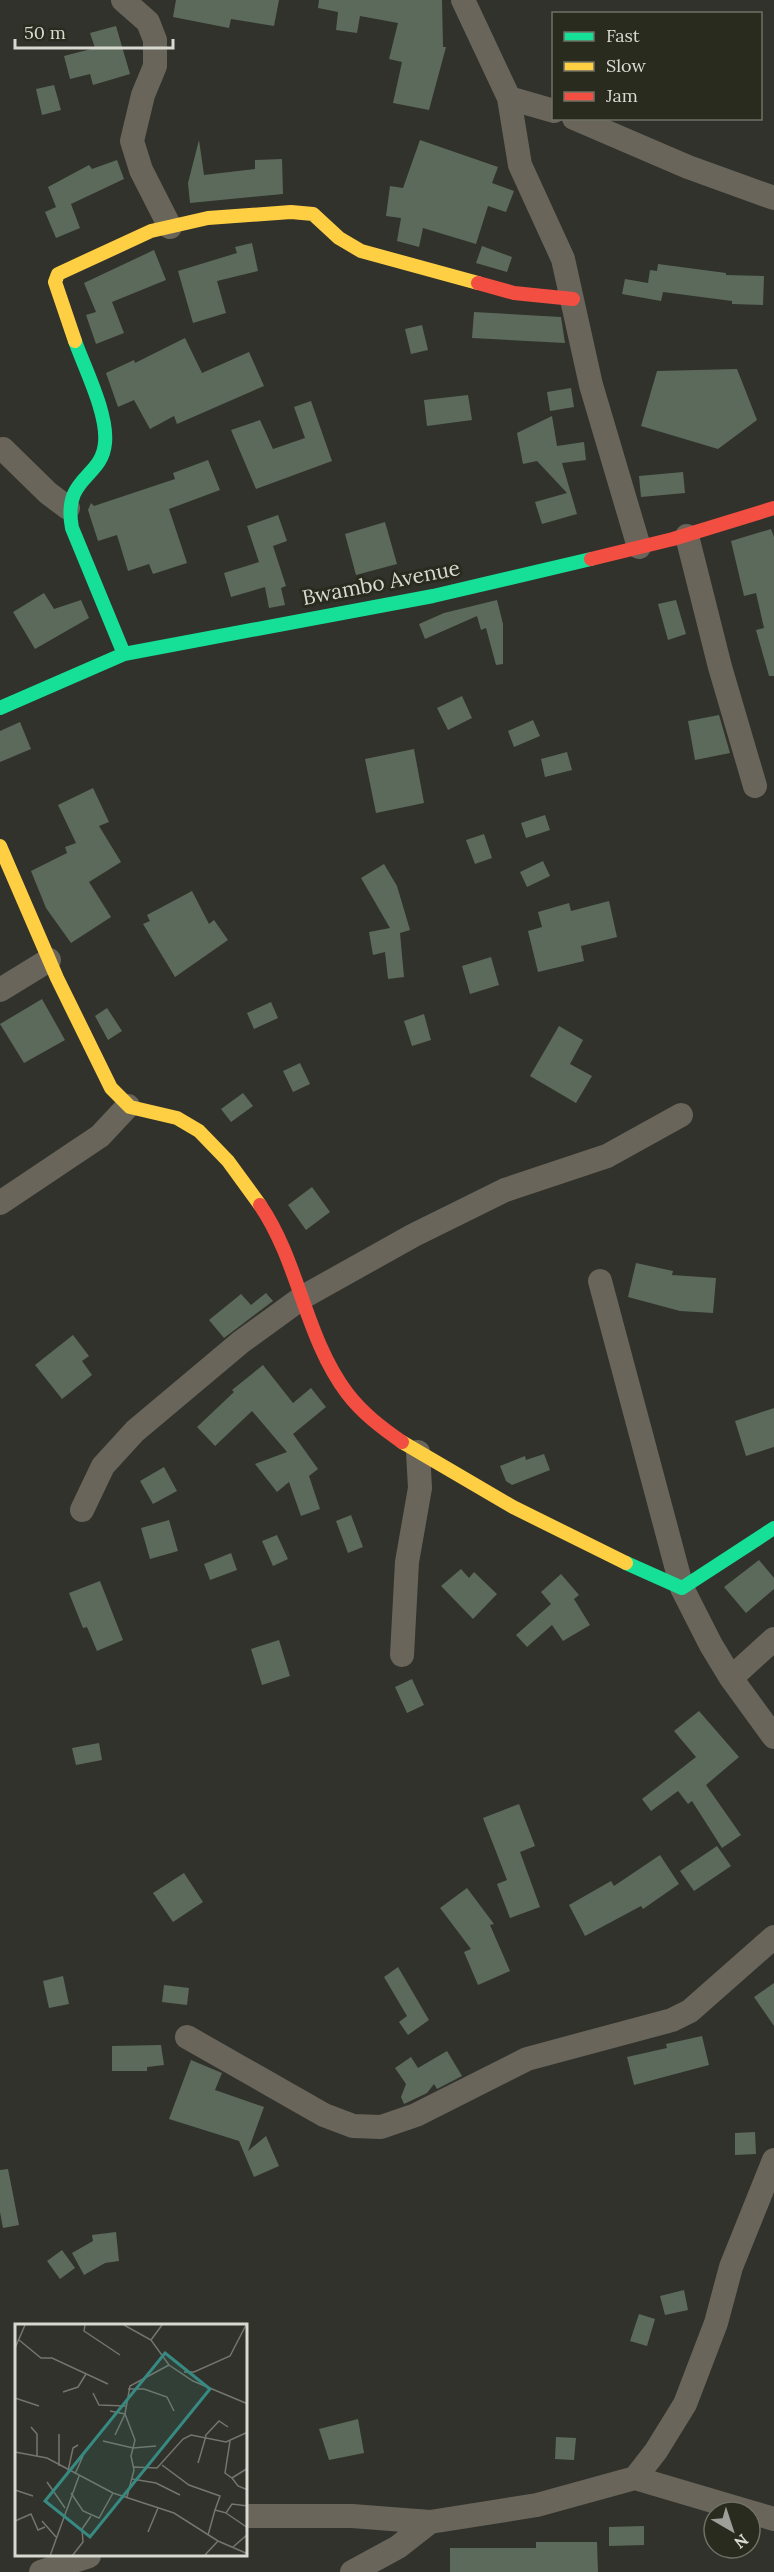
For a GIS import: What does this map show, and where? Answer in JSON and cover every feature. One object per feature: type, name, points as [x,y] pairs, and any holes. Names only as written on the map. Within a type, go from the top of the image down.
[{"type":"street","points":[[123,0],[148,22],[155,40],[155,66],[143,95],[132,141],[141,170],[170,227]]},
{"type":"street","points":[[463,0],[509,98],[520,165],[563,259],[591,385],[639,548]]},
{"type":"street","points":[[509,98],[552,110]]},
{"type":"street","points":[[579,120],[688,167],[774,198]]},
{"type":"street","points":[[124,654],[72,528],[68,508],[78,484],[99,461],[105,445],[105,427],[55,282],[58,274],[151,231],[208,218],[291,212],[313,214],[339,238],[361,250],[514,293],[573,299]]},
{"type":"street","points":[[3,449],[48,493],[68,508]]},
{"type":"street","name":"Bwambo Avenue","points":[[0,708],[124,654],[433,596],[687,536],[774,508]]},
{"type":"street","points":[[687,536],[720,668],[755,786]]},
{"type":"street","points":[[0,846],[49,960],[105,1077],[128,1106],[179,1118],[203,1134],[254,1194],[289,1257],[318,1340],[336,1378],[355,1404],[418,1452],[501,1501],[578,1541],[682,1588]]},
{"type":"street","points":[[0,990],[49,960]]},
{"type":"street","points":[[0,1203],[100,1136],[128,1106]]},
{"type":"street","points":[[82,1510],[103,1466],[135,1431],[241,1342],[303,1297],[414,1235],[505,1190],[607,1156],[681,1115]]},
{"type":"street","points":[[600,1281],[682,1588],[731,1678],[774,1737]]},
{"type":"street","points":[[402,1655],[407,1562],[420,1488],[418,1452]]},
{"type":"street","points":[[682,1588],[774,1528]]},
{"type":"street","points":[[731,1678],[774,1639]]},
{"type":"street","points":[[187,2037],[324,2115],[353,2126],[381,2127],[416,2115],[526,2059],[672,2020],[690,2011],[774,1937]]},
{"type":"street","points":[[635,2478],[656,2451],[684,2404],[716,2323],[732,2266],[774,2160]]},
{"type":"street","points":[[248,2516],[352,2516],[430,2522],[537,2505],[635,2478],[709,2500]]},
{"type":"street","points":[[352,2572],[398,2547],[430,2522]]},
{"type":"street","points":[[40,2572],[86,2557]]},
{"type":"building","points":[[176,0],[279,0],[274,26],[231,19],[229,28],[173,17]]},
{"type":"building","points":[[319,0],[442,0],[443,47],[446,47],[429,110],[393,103],[402,62],[389,59],[398,23],[360,16],[357,33],[336,30],[338,12],[318,8]]},
{"type":"building","points":[[116,26],[130,74],[93,85],[90,74],[70,79],[64,56],[95,48],[90,33]]},
{"type":"building","points":[[54,85],[61,110],[42,115],[36,89]]},
{"type":"building","points":[[199,140],[204,175],[255,169],[255,160],[282,159],[283,194],[190,203],[188,183]]},
{"type":"building","points":[[420,140],[498,167],[492,183],[514,191],[506,212],[488,206],[476,244],[423,228],[419,247],[397,241],[401,218],[386,216],[390,186],[403,188]]},
{"type":"building","points":[[117,160],[124,179],[71,204],[80,228],[56,238],[45,212],[56,207],[48,187],[89,165],[92,169]]},
{"type":"building","points":[[252,243],[258,271],[217,281],[226,313],[193,323],[178,271],[237,253],[235,247]]},
{"type":"building","points":[[482,246],[512,257],[507,272],[476,263]]},
{"type":"building","points":[[154,250],[166,280],[112,302],[124,333],[96,344],[86,315],[96,312],[84,283]]},
{"type":"building","points":[[658,264],[726,273],[726,275],[764,276],[763,305],[732,304],[732,301],[663,292],[661,301],[622,294],[625,279],[648,283],[650,270],[657,271]]},
{"type":"building","points":[[474,312],[561,317],[565,343],[472,338]]},
{"type":"building","points":[[422,325],[428,350],[411,354],[405,329]]},
{"type":"building","points":[[185,338],[202,373],[249,352],[264,386],[177,424],[174,416],[150,429],[134,400],[118,407],[106,373],[134,360],[135,363]]},
{"type":"building","points":[[737,369],[757,420],[718,449],[641,426],[657,371]]},
{"type":"building","points":[[571,388],[574,407],[550,411],[547,392]]},
{"type":"building","points":[[468,395],[472,420],[427,426],[424,400]]},
{"type":"building","points":[[311,401],[332,461],[256,489],[231,430],[260,420],[273,449],[305,438],[294,407]]},
{"type":"building","points":[[552,416],[557,446],[584,442],[586,460],[562,463],[577,514],[542,524],[535,502],[567,493],[537,461],[523,464],[517,433]]},
{"type":"building","points":[[208,460],[220,490],[169,509],[187,563],[153,574],[149,564],[128,571],[117,535],[98,541],[88,510],[91,503],[94,506],[175,479],[173,473]]},
{"type":"building","points":[[683,472],[685,493],[641,497],[639,476]]},
{"type":"building","points":[[278,515],[287,541],[273,546],[286,586],[281,588],[285,605],[269,608],[265,587],[231,597],[224,573],[259,562],[247,526]]},
{"type":"building","points":[[385,522],[397,564],[356,575],[345,534]]},
{"type":"building","points":[[771,529],[774,537],[774,676],[769,676],[756,630],[764,628],[756,593],[744,596],[731,541]]},
{"type":"building","points":[[44,593],[54,609],[81,600],[89,618],[35,649],[13,612]]},
{"type":"building","points":[[497,600],[503,624],[503,664],[496,665],[486,628],[481,630],[477,616],[425,639],[419,624],[444,613]]},
{"type":"building","points":[[676,600],[686,634],[668,640],[658,604]]},
{"type":"building","points":[[462,696],[472,718],[448,730],[437,708]]},
{"type":"building","points":[[719,715],[730,753],[695,760],[688,721]]},
{"type":"building","points":[[533,720],[540,736],[514,747],[508,731]]},
{"type":"building","points":[[20,722],[31,749],[0,762],[0,731]]},
{"type":"building","points":[[414,749],[424,803],[376,813],[365,759]]},
{"type":"building","points":[[567,752],[572,770],[545,777],[541,759]]},
{"type":"building","points":[[93,788],[109,822],[99,826],[121,862],[89,882],[111,917],[71,943],[46,908],[31,871],[67,853],[65,847],[76,843],[58,805]]},
{"type":"building","points":[[545,815],[550,830],[526,838],[521,823]]},
{"type":"building","points":[[484,834],[492,858],[475,864],[466,840]]},
{"type":"building","points":[[543,861],[550,876],[527,887],[520,872]]},
{"type":"building","points":[[384,864],[397,886],[410,930],[400,933],[404,977],[388,979],[385,952],[373,955],[369,932],[390,928],[361,878]]},
{"type":"building","points":[[192,891],[209,924],[214,920],[228,940],[175,977],[143,924],[150,921],[147,915]]},
{"type":"building","points":[[609,901],[617,937],[581,946],[584,961],[538,972],[528,931],[542,927],[538,912],[569,903],[571,911]]},
{"type":"building","points":[[491,957],[499,985],[470,994],[462,966]]},
{"type":"building","points":[[42,999],[65,1040],[24,1063],[0,1024]]},
{"type":"building","points":[[271,1002],[278,1018],[254,1029],[247,1013]]},
{"type":"building","points":[[107,1008],[122,1031],[108,1040],[95,1016]]},
{"type":"building","points":[[424,1014],[431,1040],[412,1046],[404,1021]]},
{"type":"building","points":[[559,1026],[583,1040],[570,1064],[592,1076],[576,1103],[530,1076]]},
{"type":"building","points":[[300,1063],[310,1084],[293,1092],[283,1071]]},
{"type":"building","points":[[243,1093],[253,1106],[231,1122],[221,1109]]},
{"type":"building","points":[[312,1187],[330,1212],[306,1230],[288,1205]]},
{"type":"building","points":[[636,1263],[673,1271],[672,1275],[716,1278],[713,1313],[680,1311],[628,1297]]},
{"type":"building","points":[[266,1293],[273,1301],[224,1338],[209,1320],[241,1294],[251,1305]]},
{"type":"building","points":[[73,1335],[89,1356],[82,1361],[92,1375],[62,1399],[35,1365]]},
{"type":"building","points":[[263,1365],[293,1403],[311,1388],[326,1407],[293,1434],[318,1469],[309,1476],[320,1509],[301,1516],[289,1482],[277,1492],[255,1464],[287,1452],[252,1411],[215,1446],[197,1427],[234,1392],[232,1390]]},
{"type":"building","points":[[774,1408],[774,1447],[746,1456],[735,1421]]},
{"type":"building","points":[[544,1454],[550,1470],[512,1485],[506,1481],[500,1466],[525,1456],[526,1460]]},
{"type":"building","points":[[164,1467],[177,1491],[153,1504],[140,1481]]},
{"type":"building","points":[[351,1515],[363,1547],[348,1553],[336,1521]]},
{"type":"building","points":[[169,1520],[178,1551],[150,1559],[141,1528]]},
{"type":"building","points":[[277,1535],[288,1559],[273,1566],[262,1541]]},
{"type":"building","points":[[231,1553],[237,1570],[210,1580],[204,1564]]},
{"type":"building","points":[[759,1560],[774,1578],[774,1589],[746,1613],[724,1587]]},
{"type":"building","points":[[461,1569],[469,1578],[474,1572],[497,1594],[473,1619],[441,1586]]},
{"type":"building","points":[[561,1574],[579,1595],[574,1599],[590,1625],[563,1641],[552,1625],[527,1647],[516,1635],[551,1604],[541,1592]]},
{"type":"building","points":[[100,1581],[123,1640],[97,1651],[87,1627],[83,1628],[69,1593]]},
{"type":"building","points":[[279,1640],[290,1676],[262,1685],[251,1649]]},
{"type":"building","points":[[412,1679],[424,1705],[407,1713],[395,1687]]},
{"type":"building","points":[[699,1711],[739,1757],[706,1785],[741,1835],[722,1848],[692,1801],[688,1804],[678,1791],[651,1811],[642,1799],[696,1757],[674,1731]]},
{"type":"building","points":[[99,1743],[102,1760],[76,1765],[72,1748]]},
{"type":"building","points":[[519,1804],[535,1846],[520,1852],[540,1907],[510,1918],[497,1884],[507,1880],[483,1818]]},
{"type":"building","points":[[717,1846],[731,1866],[694,1891],[680,1871]]},
{"type":"building","points":[[660,1855],[679,1884],[643,1909],[641,1906],[585,1936],[569,1905],[611,1881],[614,1886]]},
{"type":"building","points":[[184,1873],[203,1902],[173,1922],[153,1893]]},
{"type":"building","points":[[467,1888],[494,1924],[490,1925],[510,1971],[478,1985],[464,1952],[471,1949],[440,1908]]},
{"type":"building","points":[[398,1967],[429,2020],[408,2035],[399,2022],[407,2016],[384,1977]]},
{"type":"building","points":[[63,1976],[69,2004],[49,2008],[43,1981]]},
{"type":"building","points":[[774,1983],[774,2026],[754,1997]]},
{"type":"building","points":[[164,1985],[189,1988],[187,2005],[162,2002]]},
{"type":"building","points":[[702,2036],[709,2065],[634,2085],[627,2057],[667,2048],[666,2044]]},
{"type":"building","points":[[161,2045],[164,2065],[147,2067],[147,2071],[112,2071],[112,2046]]},
{"type":"building","points":[[447,2051],[462,2076],[437,2089],[434,2084],[427,2093],[404,2104],[401,2097],[406,2084],[395,2068],[411,2057],[418,2068]]},
{"type":"building","points":[[191,2060],[222,2073],[215,2090],[264,2107],[248,2151],[266,2136],[279,2166],[254,2177],[239,2141],[169,2119]]},
{"type":"building","points":[[755,2132],[756,2154],[735,2155],[735,2133]]},
{"type":"building","points":[[8,2169],[19,2225],[3,2228],[0,2212],[0,2170]]},
{"type":"building","points":[[116,2232],[119,2261],[105,2263],[84,2275],[72,2253],[93,2241],[92,2235]]},
{"type":"building","points":[[62,2250],[75,2268],[60,2279],[47,2261]]},
{"type":"building","points":[[684,2290],[688,2310],[665,2315],[660,2296]]},
{"type":"building","points":[[639,2314],[655,2319],[647,2346],[630,2341]]},
{"type":"building","points":[[358,2419],[364,2453],[329,2460],[319,2429]]},
{"type":"building","points":[[556,2437],[576,2438],[574,2460],[555,2459]]},
{"type":"building","points":[[644,2526],[644,2545],[609,2546],[609,2527]]},
{"type":"building","points":[[536,2542],[597,2542],[598,2572],[450,2572],[450,2548],[536,2548]]},
{"type":"traffic: fast","points":[[75,341],[99,405],[105,431],[105,443],[97,464],[77,488],[73,498],[70,511],[72,528],[124,654]]},
{"type":"traffic: fast","points":[[0,708],[124,654],[433,596],[591,559]]},
{"type":"traffic: fast","points":[[626,1563],[682,1588],[774,1528]]},
{"type":"traffic: slow","points":[[75,341],[55,282],[58,274],[151,231],[208,218],[291,212],[313,214],[339,238],[361,251],[478,283]]},
{"type":"traffic: slow","points":[[0,846],[57,978],[111,1088],[130,1107],[177,1118],[199,1131],[228,1161],[260,1205]]},
{"type":"traffic: slow","points":[[402,1442],[513,1507],[626,1563]]},
{"type":"traffic: jam","points":[[478,283],[514,293],[573,299]]},
{"type":"traffic: jam","points":[[591,559],[673,539],[774,508]]},
{"type":"traffic: jam","points":[[260,1205],[284,1251],[311,1324],[333,1371],[359,1407],[402,1442]]}]
